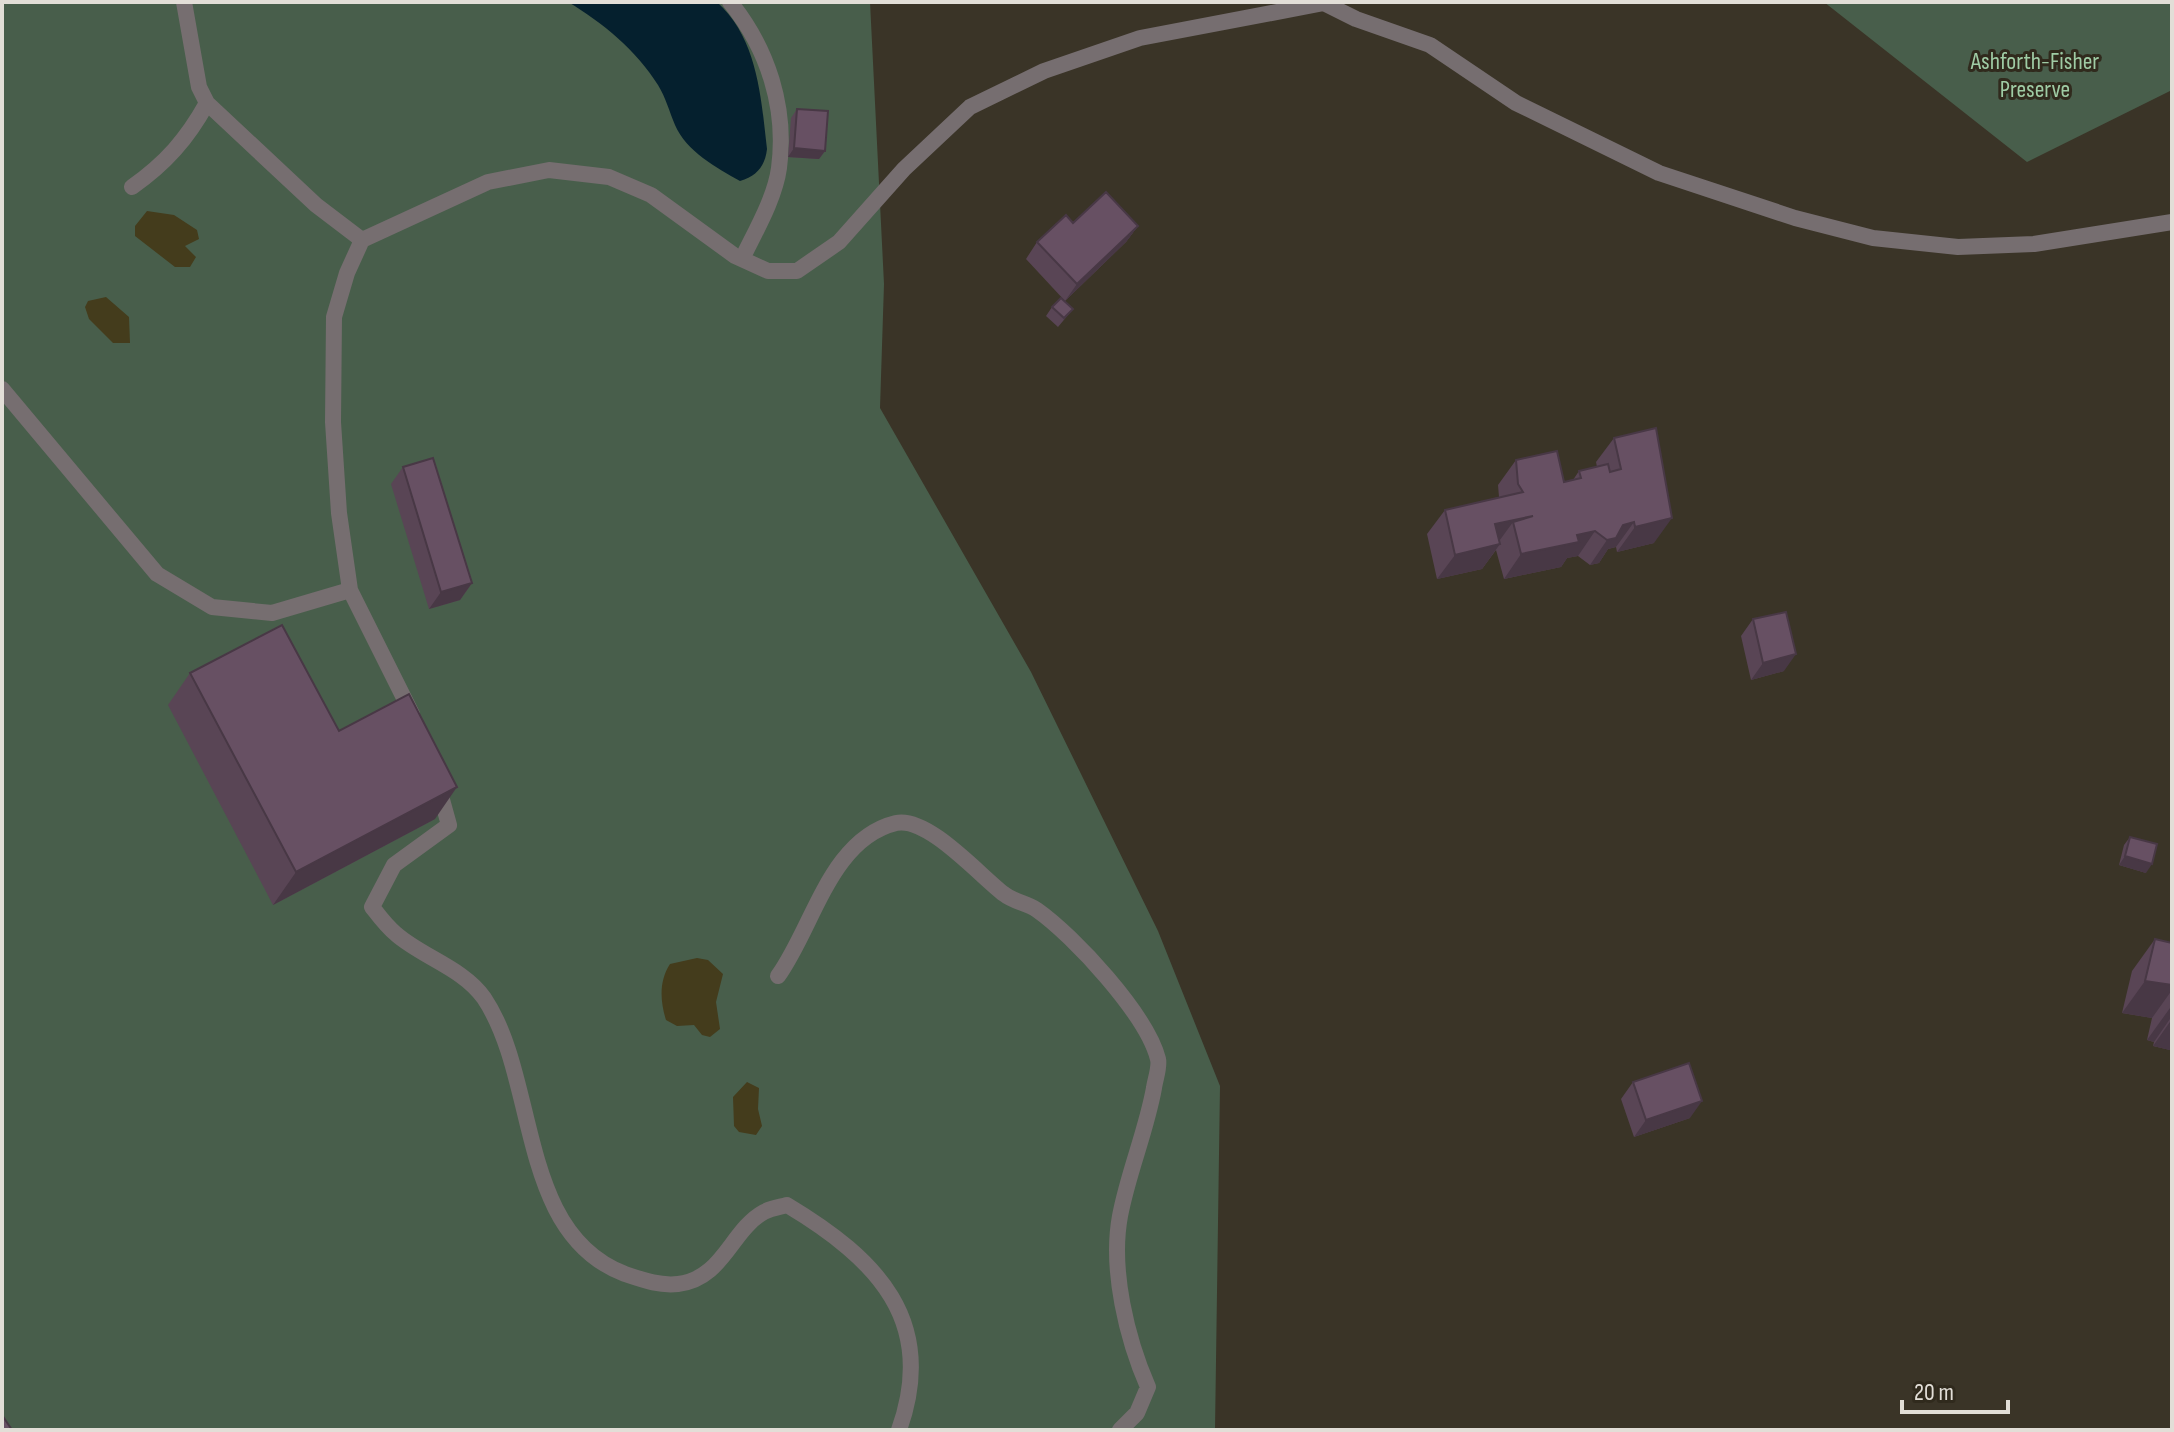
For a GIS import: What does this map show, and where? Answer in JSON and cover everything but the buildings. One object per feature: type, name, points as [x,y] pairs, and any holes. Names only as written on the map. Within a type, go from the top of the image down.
[{"type":"lane","points":[[184,2],[199,87],[207,103],[316,205],[362,240]]},
{"type":"lane","points":[[730,2],[761,53],[780,108],[779,170],[742,259]]},
{"type":"lane","points":[[418,729],[350,590],[339,513],[333,422],[334,317],[347,273],[362,240],[488,182],[549,170],[609,177],[651,195],[742,259],[768,271],[797,271],[839,242],[904,169],[970,107],[1044,71],[1140,38],[1324,3],[1356,19],[1430,45],[1516,103],[1659,173],[1847,232],[1873,238],[1958,247],[2034,244],[2172,222]]},
{"type":"lane","points":[[132,187],[166,162],[190,134],[207,103]]},
{"type":"lane","points":[[2,389],[157,574],[212,607],[272,613],[350,590]]},
{"type":"lane","points":[[434,770],[449,825],[394,865],[372,907],[396,934],[440,962],[482,995],[501,1029],[546,1190],[578,1241],[606,1267],[651,1283],[681,1284],[709,1273],[763,1212],[787,1205],[848,1248],[879,1278],[903,1315],[914,1362],[911,1396],[899,1430]]},
{"type":"lane","points":[[778,976],[795,952],[838,863],[863,841],[897,823],[918,825],[1007,896],[1036,910],[1099,969],[1135,1014],[1159,1060],[1148,1123],[1119,1218],[1120,1288],[1134,1354],[1148,1387],[1137,1413],[1120,1430]]},
{"type":"green space","points":[[2,2],[870,2],[884,284],[880,408],[1031,672],[1158,931],[1220,1086],[1215,1430],[2,1430]]},
{"type":"green space","name":"Ashforth-Fisher Preserve","points":[[1824,2],[2172,2],[2172,90],[2027,162]]},
{"type":"sand","points":[[147,211],[174,215],[197,230],[199,239],[185,246],[196,257],[190,267],[175,267],[135,236],[135,226]]},
{"type":"sand","points":[[106,297],[129,317],[130,343],[113,343],[89,319],[85,307],[88,301]]},
{"type":"sand","points":[[697,958],[708,960],[723,974],[716,1002],[720,1029],[710,1037],[702,1035],[694,1025],[677,1026],[666,1020],[663,1006],[662,984],[670,964]]},
{"type":"sand","points":[[747,1082],[759,1088],[758,1109],[762,1126],[756,1135],[739,1132],[734,1126],[733,1097]]},
{"type":"water","points":[[568,2],[717,2],[741,33],[755,70],[767,149],[759,170],[740,181],[694,151],[680,134],[661,90],[640,60],[606,28]]}]
